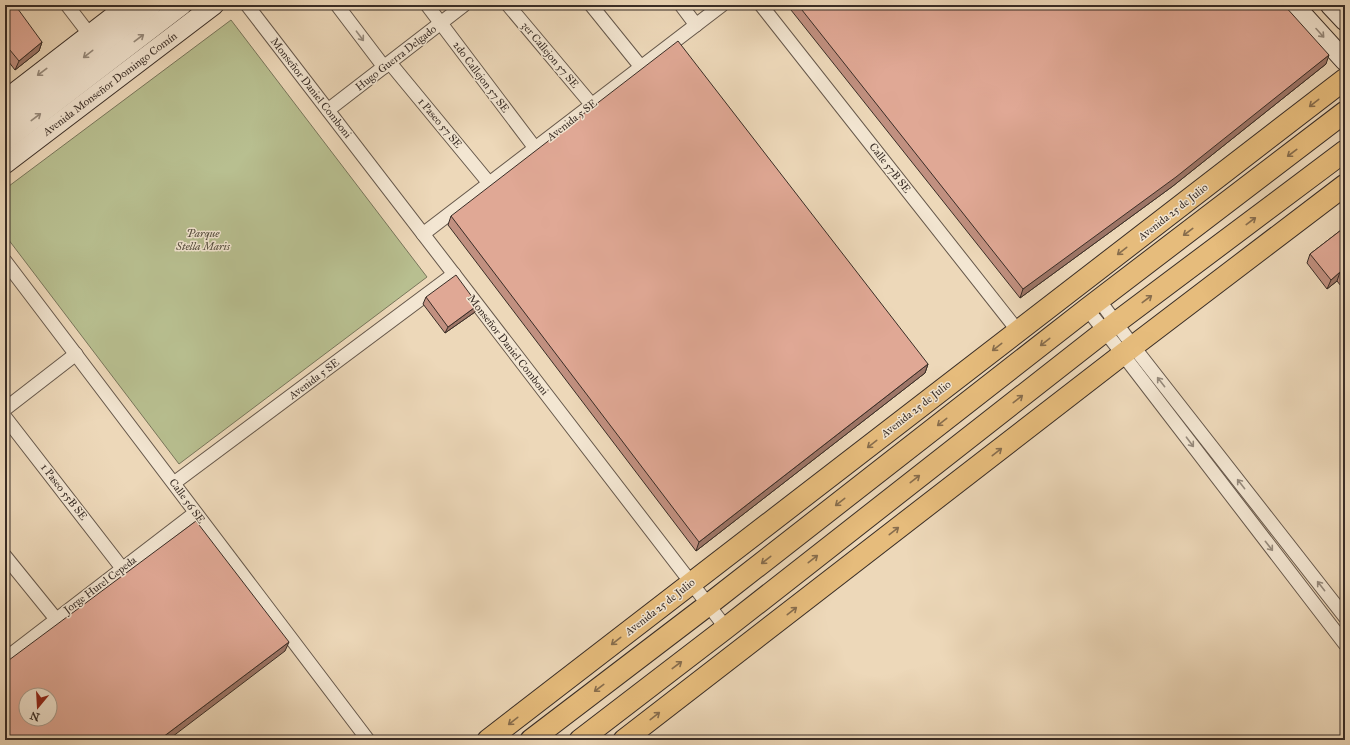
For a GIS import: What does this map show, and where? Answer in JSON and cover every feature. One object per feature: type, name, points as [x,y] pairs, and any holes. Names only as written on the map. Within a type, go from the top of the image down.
[{"type":"main road","points":[[5,100],[128,5]]},
{"type":"main road","points":[[5,118],[152,5]]},
{"type":"main road","name":"Avenida Monseñor Domingo Comín","points":[[5,141],[182,5]]},
{"type":"main road","name":"Avenida Monseñor Domingo Comín","points":[[5,164],[214,5]]},
{"type":"main road","points":[[1294,5],[1345,61]]},
{"type":"main road","points":[[1330,5],[1345,21]]},
{"type":"main road","name":"Avenida 25 de Julio","points":[[488,740],[1345,79]]},
{"type":"main road","points":[[531,740],[708,605],[1092,306],[1345,112]]},
{"type":"main road","points":[[580,740],[726,628],[1116,322],[1345,151]]},
{"type":"main road","points":[[624,740],[1128,350],[1345,185]]},
{"type":"main road","points":[[1083,348],[1087,337],[1086,330],[1082,325],[1092,306],[1109,298],[1115,310],[1121,313],[1116,322]]},
{"type":"main road","points":[[751,643],[792,576]]},
{"type":"street","points":[[67,5],[90,35]]},
{"type":"street","name":"Monseñor Daniel Comboni","points":[[247,5],[726,628]]},
{"type":"street","name":"1 Paseo 57 SE","points":[[337,5],[490,183]]},
{"type":"street","name":"2do Callejon 57 SE","points":[[427,5],[535,148]]},
{"type":"street","name":"Hugo Guerra Delgado","points":[[328,110],[464,5]]},
{"type":"street","name":"3er Callejon 57 SE","points":[[508,5],[592,105]]},
{"type":"street","points":[[591,5],[641,67]]},
{"type":"street","points":[[681,5],[696,25]]},
{"type":"street","name":"Avenida 5 SE","points":[[423,234],[722,5]]},
{"type":"street","name":"Calle 57B SE","points":[[761,5],[1018,331]]},
{"type":"street","name":"Calle 56 SE","points":[[5,261],[368,740]]},
{"type":"street","name":"Avenida 5 SE","points":[[174,483],[454,274]]},
{"type":"street","points":[[1092,306],[1116,322],[1128,350],[1172,418],[1345,644]]},
{"type":"street","points":[[1128,350],[1183,410],[1345,617]]},
{"type":"street","points":[[5,409],[76,354]]},
{"type":"street","points":[[1172,418],[1183,410]]},
{"type":"street","name":"1 Paseo 55B SE","points":[[5,417],[122,568]]},
{"type":"street","name":"Jorge Hurel Cepeda","points":[[5,659],[195,513]]},
{"type":"street","points":[[5,556],[56,619]]},
{"type":"green space","name":"Parque Stella Maris","points":[[231,20],[427,277],[179,464],[5,235],[5,189]]},
{"type":"building","points":[[5,5],[15,5],[42,42],[19,61],[5,44]]},
{"type":"building","points":[[798,5],[1284,5],[1329,55],[1176,177],[1023,289]]},
{"type":"building","points":[[678,41],[928,364],[699,542],[451,216]]},
{"type":"building","points":[[1345,227],[1345,278],[1340,272],[1331,280],[1310,254]]},
{"type":"building","points":[[456,275],[478,305],[448,327],[426,297]]},
{"type":"building","points":[[196,521],[289,642],[159,740],[5,740],[5,663]]}]
